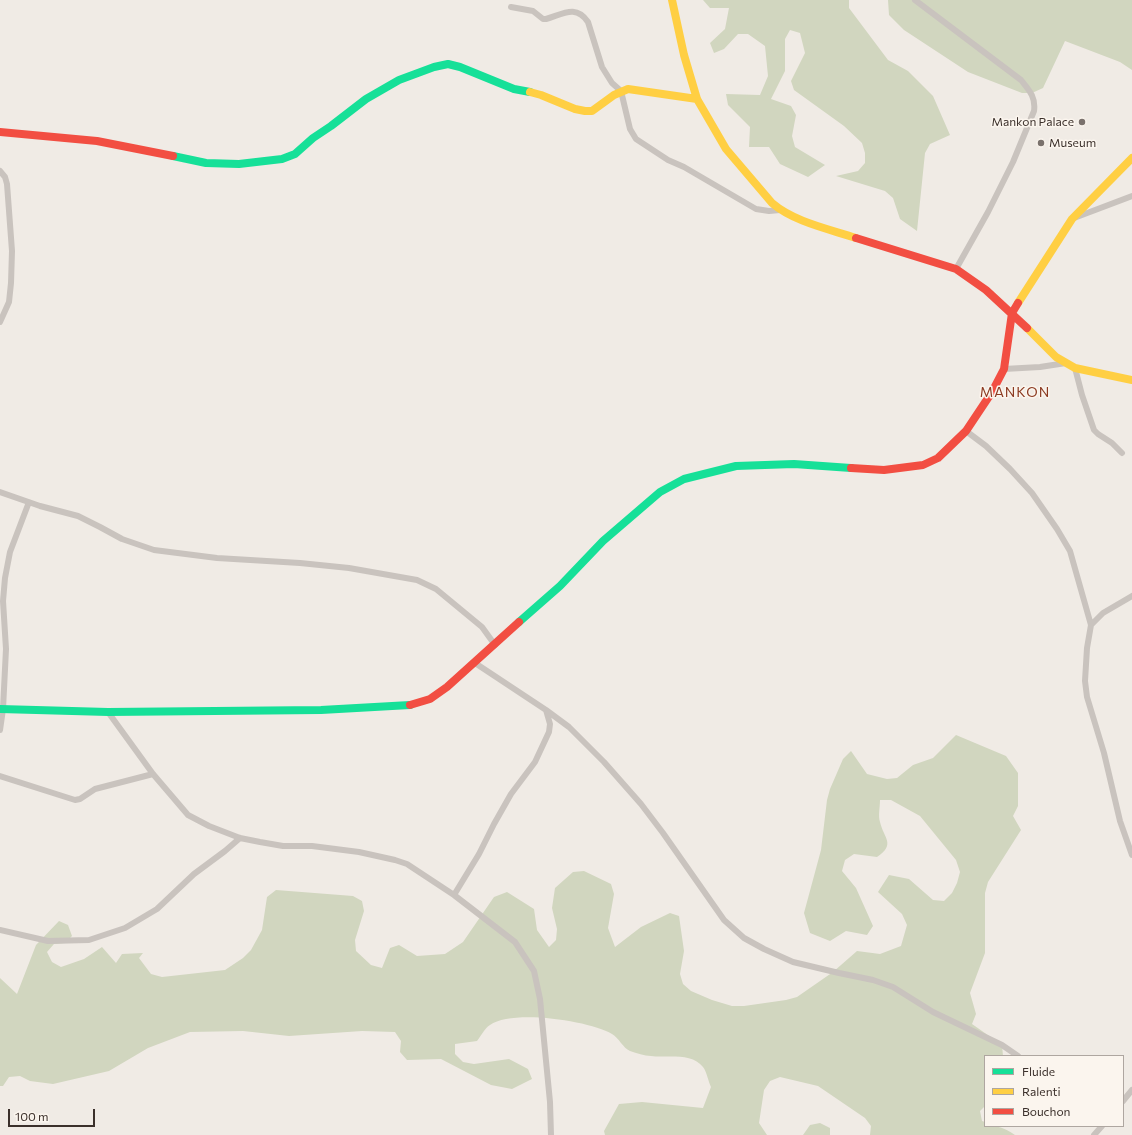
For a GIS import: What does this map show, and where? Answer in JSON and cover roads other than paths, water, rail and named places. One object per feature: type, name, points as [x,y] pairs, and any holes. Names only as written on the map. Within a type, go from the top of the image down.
[{"type":"street","points":[[672,0],[684,55],[697,99],[726,149],[772,203],[780,210],[806,222],[956,269],[986,290],[1056,356],[1066,363],[1076,368],[1132,380]]},
{"type":"street","points":[[915,0],[1021,80],[1032,93],[1035,104],[1034,111],[1013,162],[988,212],[956,269]]},
{"type":"street","points":[[511,7],[533,11],[543,19],[571,11],[584,15],[588,22],[602,67],[612,83],[620,91],[630,129],[636,139],[668,160],[684,167],[756,208],[768,212],[780,210]]},
{"type":"street","points":[[0,132],[97,141],[206,163],[239,164],[282,159],[289,157],[366,99],[399,80],[418,72],[443,65],[454,65],[514,89],[541,95],[575,109],[585,111],[592,110],[620,91],[628,89],[697,99]]},
{"type":"street","points":[[2,709],[108,712],[321,710],[412,705],[430,698],[442,691],[560,586],[603,541],[660,492],[684,479],[736,466],[794,464],[884,470],[923,465],[938,458],[966,431],[992,392],[1004,369],[1010,338],[1012,313],[1072,219],[1132,158]]},
{"type":"street","points":[[0,171],[5,177],[7,184],[12,251],[9,302],[0,322]]},
{"type":"street","points":[[1072,219],[1132,196]]},
{"type":"street","points":[[1004,369],[1040,367],[1066,363]]},
{"type":"street","points":[[1076,368],[1082,395],[1094,430],[1112,443],[1122,453]]},
{"type":"street","points":[[966,431],[986,446],[1032,493],[1058,529],[1070,551],[1091,625],[1087,648],[1085,682],[1087,698],[1104,753],[1120,822],[1132,855]]},
{"type":"street","points":[[0,492],[78,516],[122,540],[154,550],[217,558],[300,563],[349,568],[417,580],[436,589],[482,627],[495,645]]},
{"type":"street","points":[[0,730],[6,649],[3,611],[4,585],[10,552],[29,502]]},
{"type":"street","points":[[1087,615],[1103,612],[1132,596]]},
{"type":"street","points":[[1091,625],[1103,612]]},
{"type":"street","points":[[475,663],[569,727],[604,762],[663,833],[724,920],[744,938],[793,962],[873,980],[893,987],[933,1012],[1002,1045],[1017,1055]]},
{"type":"street","points":[[454,895],[479,854],[511,794],[535,762],[550,732],[550,724],[546,710]]},
{"type":"street","points":[[108,712],[153,774],[188,815],[209,826],[240,838],[283,846],[312,846],[359,852],[407,864],[454,895],[515,942],[534,971],[540,999],[544,1027],[551,1135]]},
{"type":"street","points":[[0,776],[75,800],[80,799],[95,789],[153,774]]},
{"type":"street","points":[[0,930],[48,941],[89,940],[124,928],[157,909],[194,874],[240,838]]},
{"type":"street","points":[[1124,1100],[1132,1090]]},
{"type":"street","points":[[1094,1135],[1101,1127]]},
{"type":"place","name":"Mankon Palace","points":[[1082,122]]},
{"type":"place","name":"Museum","points":[[1041,143]]},
{"type":"district","name":"MANKON","points":[[1015,392]]}]
